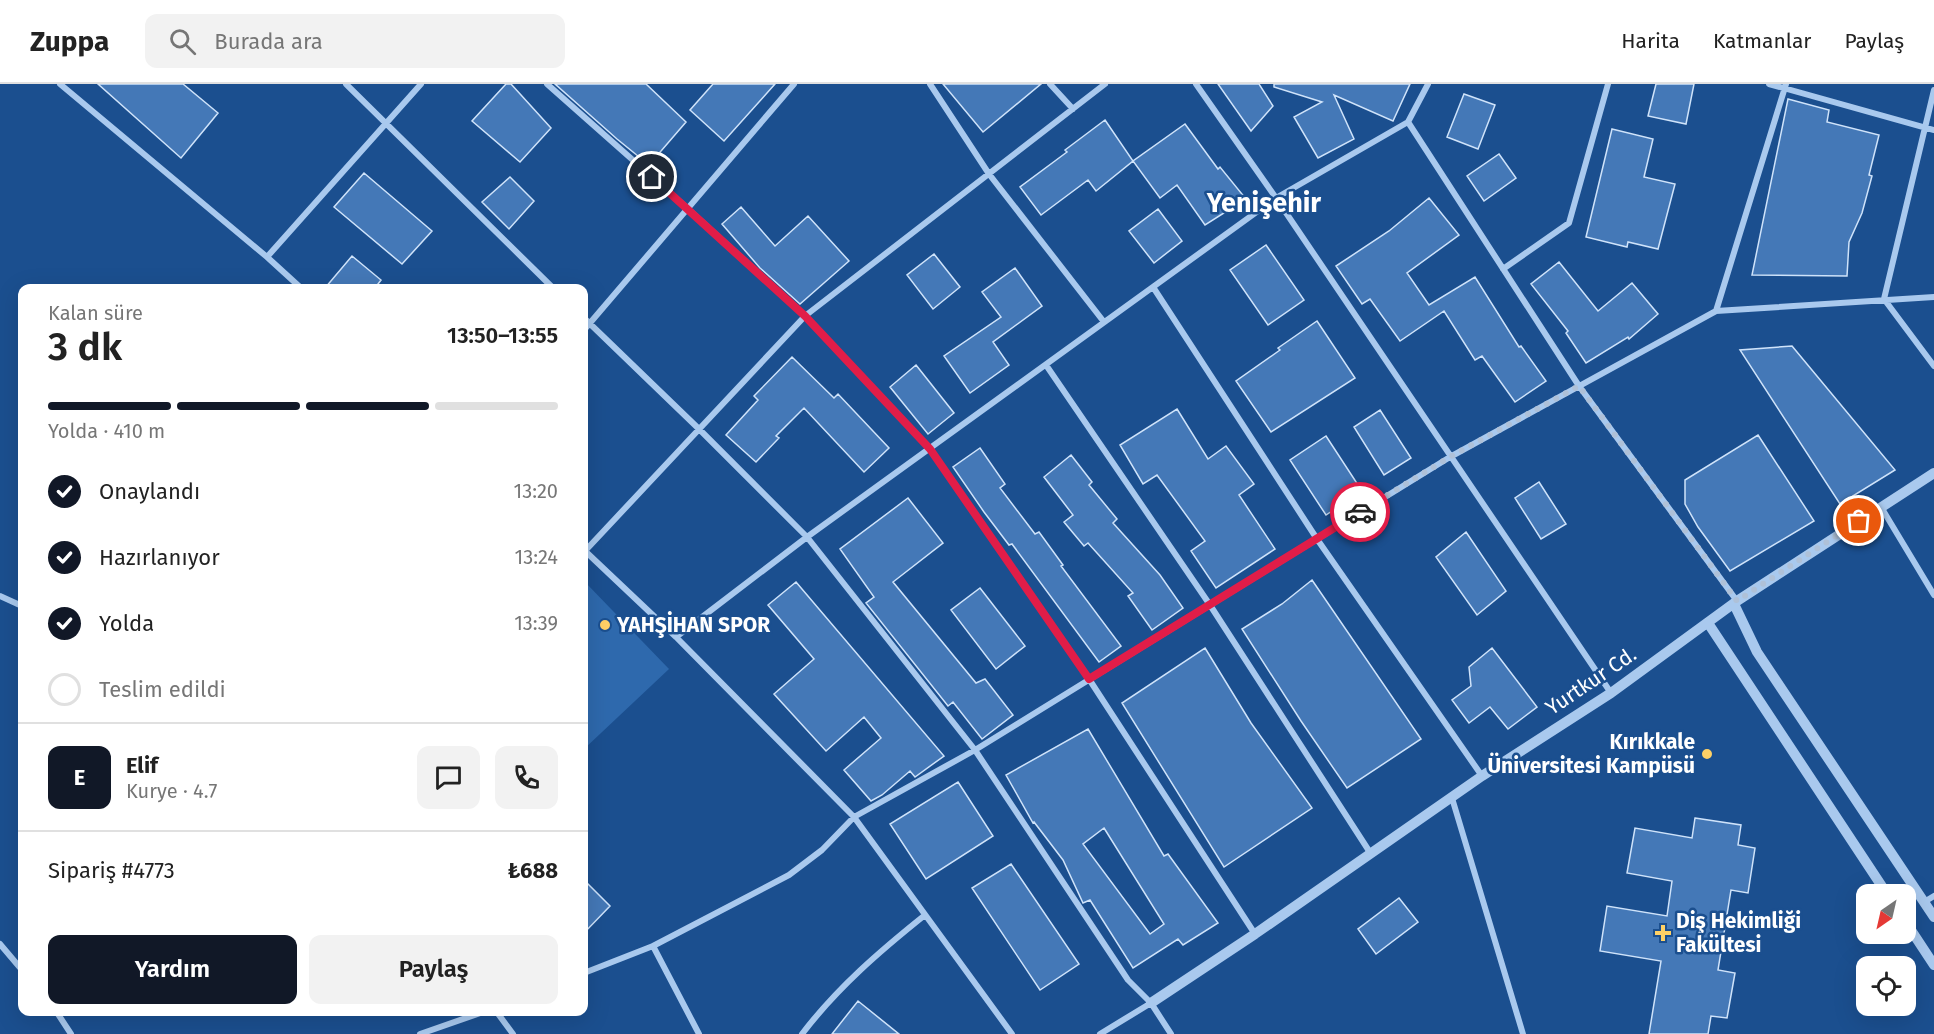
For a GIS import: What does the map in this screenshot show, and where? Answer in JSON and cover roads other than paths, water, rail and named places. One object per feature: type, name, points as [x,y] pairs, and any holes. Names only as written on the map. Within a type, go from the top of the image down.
[{"type":"street","points":[[60,84],[297,284]]},
{"type":"street","points":[[346,84],[549,284]]},
{"type":"street","points":[[267,257],[421,84]]},
{"type":"street","points":[[547,84],[805,316],[930,449],[1089,679],[1255,934]]},
{"type":"street","points":[[588,319],[794,84]]},
{"type":"street","points":[[930,84],[989,174],[1104,322]]},
{"type":"street","points":[[1050,84],[1073,109]]},
{"type":"street","points":[[588,546],[805,316],[1105,84]]},
{"type":"street","points":[[1196,84],[1276,198],[1611,693]]},
{"type":"street","points":[[676,637],[807,537],[1276,198],[1408,122],[1428,84]]},
{"type":"street","points":[[1503,268],[1569,224],[1608,84]]},
{"type":"street","points":[[1769,84],[1934,130]]},
{"type":"street","points":[[1716,311],[1786,87]]},
{"type":"street","points":[[1884,300],[1934,90]]},
{"type":"street","points":[[1408,122],[1579,386],[1736,602],[1757,652],[1934,917]]},
{"type":"street","points":[[1153,287],[1317,539],[1482,776]]},
{"type":"street","points":[[588,971],[653,946],[789,875],[822,849],[854,817],[975,750],[1450,457],[1716,311],[1934,297]]},
{"type":"street","points":[[1884,300],[1934,366]]},
{"type":"street","points":[[588,323],[807,537],[975,750],[1128,980],[1151,1003],[1171,1034]]},
{"type":"street","points":[[1046,365],[1210,605],[1371,854]]},
{"type":"street","name":"Yurtkur Cd.","points":[[1151,1003],[1255,934],[1482,776],[1611,693],[1736,602],[1934,473]]},
{"type":"street","points":[[1881,507],[1934,595]]},
{"type":"street","points":[[588,554],[676,637],[854,817],[1012,1034]]},
{"type":"street","points":[[0,596],[18,604]]},
{"type":"street","points":[[1707,623],[1880,884]]},
{"type":"street","points":[[1452,798],[1523,1034]]},
{"type":"street","points":[[1924,902],[1934,896]]},
{"type":"street","points":[[802,1034],[818,1013],[871,958],[925,915]]},
{"type":"street","points":[[1916,938],[1934,965]]},
{"type":"street","points":[[0,944],[18,965]]},
{"type":"street","points":[[653,946],[699,1034]]},
{"type":"street","points":[[1100,1034],[1151,1003]]},
{"type":"street","points":[[59,1016],[71,1034]]},
{"type":"street","points":[[420,1034],[472,1016]]},
{"type":"street","points":[[500,1016],[513,1034]]},
{"type":"place","name":"YAHŞİHAN SPOR","points":[[605,625]]},
{"type":"place","name":"Kırıkkale Üniversitesi Kampüsü","points":[[1707,754]]},
{"type":"place","name":"Diş Hekimliği Fakültesi","points":[[1663,933]]},
{"type":"district","name":"Yenişehir","points":[[1264,203]]}]
